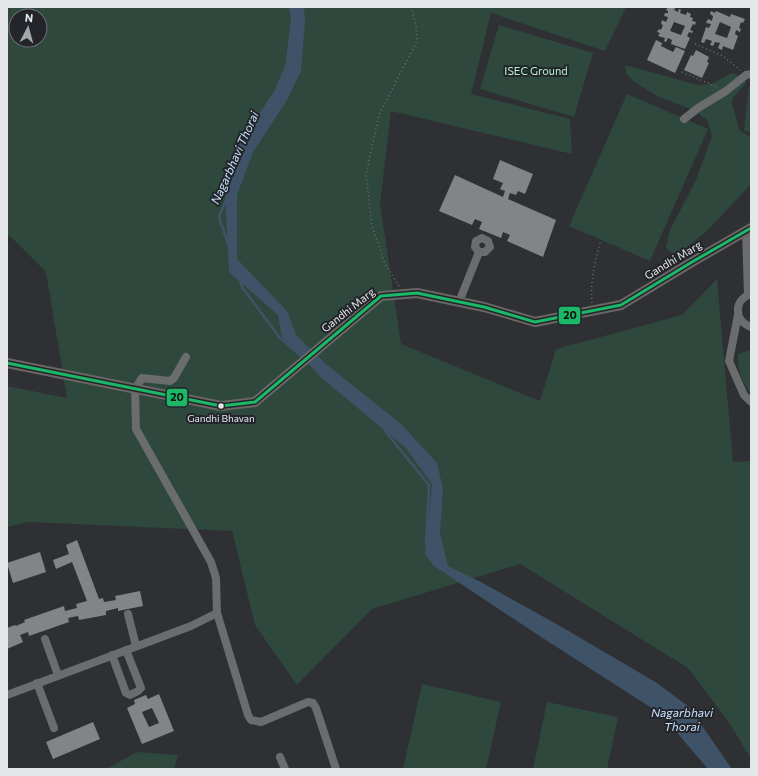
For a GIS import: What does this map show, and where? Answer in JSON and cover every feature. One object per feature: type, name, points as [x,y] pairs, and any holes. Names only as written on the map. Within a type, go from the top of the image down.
[{"type":"main road","name":"Gandhi Marg","points":[[7,363],[221,406],[255,402],[381,296],[417,293],[484,307],[535,322],[621,305],[749,229]]},
{"type":"lane","points":[[684,119],[698,108],[726,91],[748,74]]},
{"type":"lane","points":[[749,229],[749,294],[743,298],[738,306],[738,315],[730,361],[744,395],[751,402]]},
{"type":"lane","points":[[459,302],[479,252]]},
{"type":"lane","points":[[738,315],[743,323],[751,327]]},
{"type":"lane","points":[[186,357],[174,378],[170,381],[142,378],[135,389],[136,428],[211,562],[216,578],[217,613],[248,715],[251,720],[261,722],[308,702],[313,703],[336,769]]},
{"type":"lane","points":[[7,694],[191,626],[217,613]]},
{"type":"lane","points":[[128,614],[136,646]]},
{"type":"lane","points":[[45,639],[58,675]]},
{"type":"lane","points":[[112,655],[126,693],[130,695],[138,691],[140,688],[126,650]]},
{"type":"lane","points":[[37,683],[54,728]]},
{"type":"lane","points":[[280,757],[285,769]]},
{"type":"path","points":[[405,294],[385,264],[372,226],[366,174],[379,115],[416,41],[416,26],[410,7]]},
{"type":"path","points":[[695,44],[723,56],[748,74]]},
{"type":"path","points":[[682,72],[726,91]]},
{"type":"path","points":[[593,311],[591,291],[600,240]]},
{"type":"green space","points":[[7,7],[626,7],[605,51],[491,13],[471,94],[570,119],[572,154],[391,111],[380,204],[401,344],[540,401],[556,349],[682,315],[717,279],[733,462],[751,461],[751,759],[728,721],[688,668],[520,564],[372,609],[297,685],[255,625],[232,531],[29,522],[7,527],[7,386],[67,398],[46,272],[10,236],[7,235]]},
{"type":"green space","name":"ISEC Ground","points":[[499,25],[593,53],[574,117],[480,89]]},
{"type":"green space","points":[[625,65],[698,85],[712,84],[732,73],[745,79],[746,83],[732,99],[732,104],[740,131],[751,137],[751,184],[707,231],[681,252],[672,253],[666,248],[670,230],[696,180],[712,136],[707,120],[693,110],[659,97],[636,83],[626,74]]},
{"type":"green space","points":[[749,86],[751,86],[751,132],[744,131]]},
{"type":"green space","points":[[627,94],[708,129],[650,261],[569,226]]},
{"type":"green space","points":[[751,350],[751,394],[741,375],[738,365],[738,354]]},
{"type":"green space","points":[[422,684],[501,702],[486,769],[403,769]]},
{"type":"green space","points":[[547,702],[618,717],[607,769],[533,769]]},
{"type":"green space","points":[[137,752],[178,755],[174,769],[106,769]]},
{"type":"water","name":"Nagarbhavi Thorai","points":[[289,7],[304,7],[305,21],[301,71],[287,100],[253,152],[237,195],[237,259],[287,311],[296,335],[327,365],[401,424],[437,463],[443,489],[440,534],[448,566],[479,581],[560,626],[657,683],[689,707],[732,769],[708,769],[661,714],[434,566],[425,554],[432,484],[406,448],[324,380],[282,337],[278,315],[229,272],[225,191],[236,149],[284,76],[291,19]]},
{"type":"building","points":[[668,7],[676,7],[674,10],[678,12],[679,9],[681,10],[680,13],[686,15],[687,12],[691,14],[690,17],[693,18],[692,21],[696,22],[690,30],[693,31],[692,33],[689,32],[687,36],[690,38],[685,49],[671,44],[672,40],[668,38],[666,42],[664,41],[665,38],[658,36],[660,33],[657,32],[659,29],[661,30],[663,25],[661,24],[662,20],[666,22],[668,17],[664,16],[665,13],[668,13],[666,10]],"holes":[[[674,22],[685,26],[681,35],[670,31]]]},
{"type":"building","points":[[711,11],[715,13],[716,11],[730,17],[731,14],[745,19],[743,23],[741,22],[739,28],[741,29],[740,32],[736,30],[735,34],[738,36],[733,50],[723,46],[722,50],[718,48],[720,43],[715,42],[713,46],[710,45],[712,41],[706,39],[704,43],[701,42],[706,27],[709,28],[711,24],[706,23],[708,19],[712,21],[713,16],[710,14]],"holes":[[[720,22],[731,27],[727,38],[715,34]]]},
{"type":"building","points":[[656,40],[662,43],[661,46],[673,52],[676,47],[685,51],[675,73],[647,60]]},
{"type":"building","points":[[696,50],[709,57],[707,62],[709,63],[702,78],[684,70],[691,55],[693,56]]},
{"type":"building","points":[[500,160],[533,174],[525,194],[518,191],[516,195],[510,193],[508,199],[556,220],[543,257],[507,241],[510,235],[503,232],[501,238],[479,229],[482,222],[475,219],[472,225],[439,211],[455,175],[503,197],[505,191],[500,189],[503,183],[493,179]]},
{"type":"building","points":[[77,540],[99,599],[103,598],[104,602],[116,600],[115,596],[140,591],[143,606],[118,611],[118,608],[106,611],[106,615],[79,620],[78,616],[68,618],[69,622],[29,636],[28,632],[20,635],[23,642],[7,649],[7,628],[16,626],[25,622],[24,620],[64,606],[65,611],[77,608],[76,604],[87,601],[72,562],[56,569],[53,560],[69,554],[66,545]]},
{"type":"building","points":[[40,552],[46,572],[13,583],[7,563]]},
{"type":"building","points":[[159,694],[174,731],[142,744],[127,708],[135,704],[134,700],[146,695],[148,699]],"holes":[[[152,708],[159,723],[149,727],[142,712]]]},
{"type":"building","points":[[93,722],[100,739],[53,759],[46,742]]},
{"type":"waterway","name":"Nagarbhavi Thorai","points":[[277,88],[286,67]]},
{"type":"waterway","name":"Nagarbhavi Thorai","points":[[226,200],[219,217],[228,244]]},
{"type":"waterway","name":"Nagarbhavi Thorai","points":[[240,279],[242,287],[280,338],[302,357]]},
{"type":"waterway","name":"Nagarbhavi Thorai","points":[[385,431],[429,485],[426,544],[428,548]]},
{"type":"transit line","name":"20","points":[[7,363],[221,406],[255,402],[381,296],[417,293],[484,307],[535,322],[621,305],[751,228]]},
{"type":"place","name":"Gandhi Bhavan","points":[[221,406]]}]
